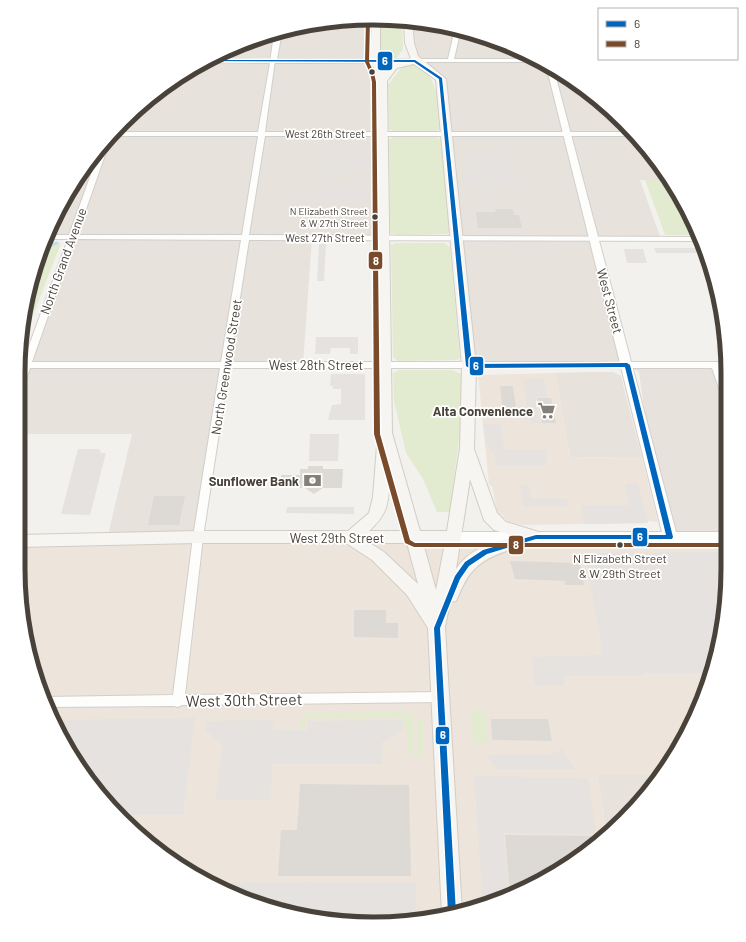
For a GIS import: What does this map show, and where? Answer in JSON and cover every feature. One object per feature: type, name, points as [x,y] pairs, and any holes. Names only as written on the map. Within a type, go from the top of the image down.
[{"type":"main road","points":[[376,25],[375,61],[380,70],[382,81],[385,433],[381,497],[376,516],[351,538],[378,556],[413,590],[438,628]]},
{"type":"main road","points":[[408,27],[410,52],[415,61],[440,79],[469,366],[467,448],[454,537],[438,628]]},
{"type":"main road","points":[[382,81],[394,66],[415,61]]},
{"type":"main road","points":[[385,433],[438,628],[452,908]]},
{"type":"main road","points":[[467,448],[490,516],[500,526],[536,537]]},
{"type":"main road","name":"West 29th Street","points":[[25,541],[198,537],[454,537]]},
{"type":"main road","points":[[438,628],[457,578],[467,564],[485,552],[536,537]]},
{"type":"street","points":[[451,61],[457,36]]},
{"type":"street","name":"North Greenwood Street","points":[[178,702],[198,537],[277,39]]},
{"type":"street","points":[[219,61],[527,61]]},
{"type":"street","name":"West Street","points":[[551,75],[670,537]]},
{"type":"street","name":"West 26th Street","points":[[120,134],[626,134]]},
{"type":"street","name":"North Grand Avenue","points":[[26,365],[102,155]]},
{"type":"street","name":"West 27th Street","points":[[52,237],[695,239]]},
{"type":"street","points":[[715,364],[721,381]]},
{"type":"street","name":"West 28th Street","points":[[26,365],[469,366],[721,364]]},
{"type":"street","name":"West 29th Street","points":[[454,537],[721,537]]},
{"type":"street","name":"West 30th Street","points":[[51,702],[178,702],[441,697]]},
{"type":"shaded area","points":[[376,25],[375,61],[380,70],[383,238],[312,238],[303,365],[226,366],[198,537],[107,539],[132,434],[25,434],[25,368],[72,237],[52,237],[72,199],[84,180],[111,144],[144,111],[161,97],[199,72],[219,61],[261,43],[328,28]]},
{"type":"shaded area","points":[[409,27],[463,37],[506,51],[547,72],[585,97],[619,127],[649,161],[662,180],[640,180],[661,239],[594,239],[627,365],[469,366],[441,79],[415,61]]},
{"type":"shaded area","points":[[464,154],[493,154],[494,158],[509,158],[514,188],[487,188],[488,200],[481,200],[480,188],[468,188]]},
{"type":"shaded area","points":[[323,158],[367,158],[366,171],[349,171],[349,174],[336,174],[335,181],[327,181],[327,188],[366,189],[366,201],[319,200]]},
{"type":"shaded area","points":[[461,208],[494,208],[492,211],[470,211],[472,231],[464,231]]},
{"type":"shaded area","points":[[475,231],[522,232],[523,236],[478,235]]},
{"type":"shaded area","points":[[319,244],[326,244],[324,281],[317,281]]},
{"type":"shaded area","points":[[654,248],[698,248],[700,253],[656,253]]},
{"type":"shaded area","points":[[624,249],[643,249],[647,263],[627,263]]},
{"type":"shaded area","points":[[316,337],[358,337],[358,354],[350,354],[350,348],[331,348],[330,354],[315,354]]},
{"type":"shaded area","points":[[627,365],[721,365],[721,537],[670,537],[652,467],[639,372]]},
{"type":"shaded area","points":[[613,372],[621,376],[642,458],[570,457],[555,373]]},
{"type":"shaded area","points":[[555,373],[570,457],[642,458],[658,522],[648,521],[648,523],[522,525],[509,522],[497,511],[492,486],[489,485],[478,375]]},
{"type":"shaded area","points":[[331,374],[365,374],[365,420],[328,420],[332,405],[341,404],[341,389],[333,389],[333,386],[330,386]]},
{"type":"shaded area","points":[[523,379],[544,379],[547,397],[535,397],[540,423],[530,423]]},
{"type":"shaded area","points":[[483,424],[500,424],[504,449],[545,449],[547,465],[496,465],[495,454],[486,445]]},
{"type":"shaded area","points":[[310,434],[339,434],[338,461],[309,461]]},
{"type":"shaded area","points":[[78,449],[99,449],[101,453],[106,453],[90,515],[61,514]]},
{"type":"shaded area","points":[[625,484],[638,484],[648,523],[584,524],[581,505],[629,505]]},
{"type":"shaded area","points":[[521,485],[529,485],[531,498],[567,499],[568,506],[524,506]]},
{"type":"shaded area","points":[[287,507],[354,507],[354,514],[286,513]]},
{"type":"shaded area","points":[[721,537],[720,592],[714,637],[703,681],[685,723],[662,762],[653,775],[597,775],[606,828],[602,831],[585,845],[547,870],[506,891],[485,899],[418,914],[373,917],[350,916],[328,914],[283,905],[261,899],[219,881],[199,870],[161,845],[144,831],[111,798],[97,781],[72,743],[51,702],[43,681],[28,614],[25,541]]},
{"type":"shaded area","points":[[721,552],[718,614],[705,673],[645,673],[641,676],[564,676],[564,686],[534,686],[532,657],[603,655],[585,553]]},
{"type":"shaded area","points":[[195,718],[183,815],[127,815],[97,781],[72,743],[60,720]]},
{"type":"shaded area","points":[[274,720],[273,730],[307,730],[308,721],[402,720],[403,729],[381,743],[382,764],[273,764],[270,800],[216,800],[222,745],[205,730],[207,721]]},
{"type":"shaded area","points":[[562,749],[575,769],[497,769],[486,755],[550,755]]},
{"type":"shaded area","points":[[597,775],[653,775],[635,798],[606,828]]},
{"type":"shaded area","points":[[474,776],[588,778],[596,834],[503,833],[509,890],[483,900]]},
{"type":"shaded area","points":[[223,883],[416,883],[416,914],[373,917],[328,914],[261,899]]},
{"type":"green space","points":[[379,25],[402,27],[403,49],[396,59],[379,59]]},
{"type":"green space","points":[[410,64],[420,68],[427,74],[436,90],[440,129],[437,131],[393,131],[389,129],[388,85],[403,65]]},
{"type":"green space","points":[[394,137],[436,137],[441,139],[449,232],[447,234],[397,235],[390,233],[389,139]]},
{"type":"green space","points":[[645,180],[662,180],[674,199],[693,235],[665,235]]},
{"type":"green space","points":[[50,242],[61,243],[28,329],[37,283]]},
{"type":"green space","points":[[396,243],[444,243],[450,247],[460,358],[457,360],[398,361],[393,357],[391,245]]},
{"type":"green space","points":[[399,370],[453,370],[461,374],[463,407],[450,512],[437,512],[423,479],[406,453],[394,401],[393,373]]},
{"type":"green space","points":[[470,711],[486,711],[488,743],[486,744],[473,744]]},
{"type":"green space","points":[[400,712],[413,715],[414,757],[408,753],[407,729],[404,728],[403,718],[359,718],[358,727],[352,727],[352,718],[307,717],[305,728],[302,729],[300,727],[301,716],[307,713]]},
{"type":"green space","points":[[417,720],[423,722],[423,754],[418,757]]},
{"type":"building","points":[[495,209],[513,209],[514,215],[519,215],[522,228],[478,228],[476,212],[496,212]]},
{"type":"building","points":[[500,386],[513,386],[517,414],[503,414]]},
{"type":"building","name":"Alta Convenience","points":[[537,398],[551,398],[556,423],[542,423]]},
{"type":"building","name":"Sunflower Bank","points":[[308,466],[323,466],[323,469],[343,469],[342,488],[323,488],[314,494],[305,488],[299,488],[299,486],[281,486],[281,475],[300,475],[300,469],[308,469]]},
{"type":"building","points":[[154,496],[185,496],[179,525],[148,525]]},
{"type":"building","points":[[510,561],[580,563],[584,585],[565,585],[565,581],[515,579]]},
{"type":"building","points":[[354,610],[386,610],[386,623],[398,623],[398,638],[354,637]]},
{"type":"building","points":[[491,719],[548,719],[552,741],[492,740]]},
{"type":"building","points":[[300,784],[409,785],[411,876],[278,876],[281,830],[297,830]]},
{"type":"building","points":[[505,835],[596,836],[547,870],[512,888],[512,885],[509,885]]},
{"type":"waterway","points":[[49,246],[57,243]]},
{"type":"transit line","name":"8","points":[[368,25],[367,62],[374,82],[377,434],[407,541],[414,545],[721,545]]},
{"type":"transit line","name":"6","points":[[219,61],[415,61],[441,79],[469,366],[627,365],[670,537],[536,537],[485,552],[467,564],[457,578],[437,628],[452,908]]},
{"type":"place","name":"N Elizabeth Street & W 27th Street","points":[[375,217]]},
{"type":"place","name":"Alta Convenience","points":[[546,411]]},
{"type":"place","name":"Sunflower Bank","points":[[312,481]]},
{"type":"place","name":"N Elizabeth Street & W 29th Street","points":[[620,545]]}]
